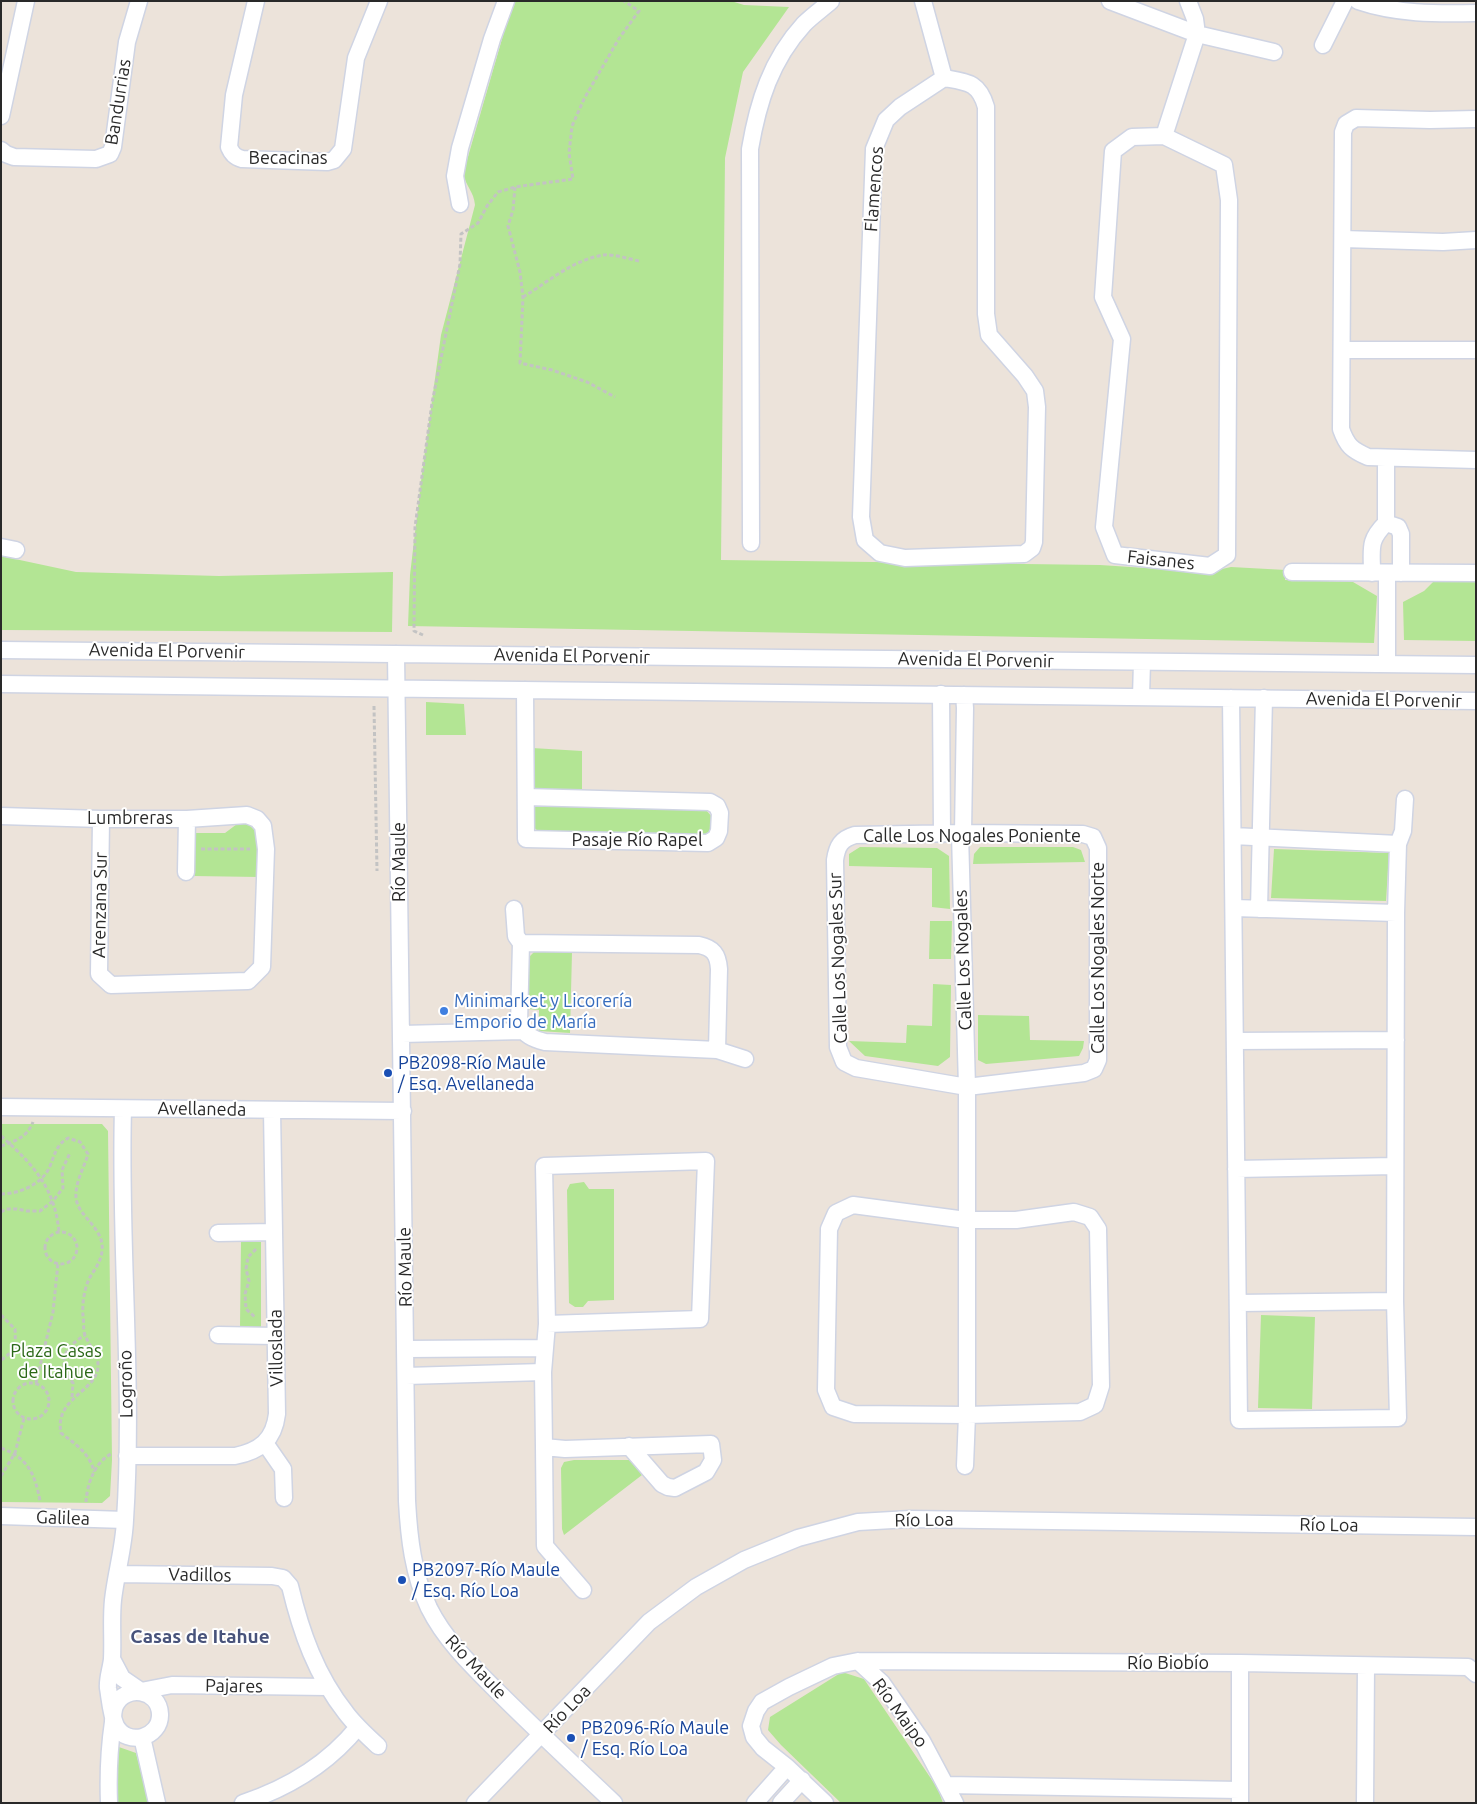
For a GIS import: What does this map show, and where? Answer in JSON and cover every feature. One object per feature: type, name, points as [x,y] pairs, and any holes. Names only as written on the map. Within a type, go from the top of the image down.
[{"type":"street","points":[[1,116],[26,1]]},
{"type":"street","name":"Bandurrias","points":[[1,150],[14,157],[96,159],[110,154],[114,147],[127,42],[139,1]]},
{"type":"street","name":"Becacinas","points":[[256,1],[234,95],[231,152],[242,159],[327,162],[334,160],[342,149],[356,58],[379,1]]},
{"type":"street","points":[[460,204],[455,176],[460,148],[492,39],[506,1]]},
{"type":"street","points":[[751,543],[750,149],[756,115],[766,83],[784,51],[805,23],[818,7],[831,1]]},
{"type":"street","points":[[923,1],[944,78]]},
{"type":"street","points":[[1110,1],[1197,34],[1274,52]]},
{"type":"street","points":[[1164,136],[1197,34],[1195,19],[1188,1]]},
{"type":"street","points":[[1323,45],[1345,1]]},
{"type":"street","points":[[1358,1],[1382,8],[1405,11],[1476,13]]},
{"type":"street","name":"Flamencos","points":[[944,78],[963,81],[972,85],[982,94],[986,107],[986,314],[989,335],[1025,376],[1035,391],[1037,407],[1034,542],[1032,548],[1024,554],[905,558],[880,553],[865,540],[861,517],[874,149],[886,120],[900,107],[944,78]]},
{"type":"street","points":[[1476,118],[1430,120],[1356,118],[1346,124],[1343,132],[1341,429],[1345,442],[1355,451],[1368,457],[1476,460]]},
{"type":"street","name":"Faisanes","points":[[1164,136],[1224,165],[1230,200],[1227,555],[1210,566],[1116,555],[1104,527],[1122,340],[1103,297],[1113,151],[1132,138],[1164,136]]},
{"type":"street","points":[[1343,239],[1443,242],[1476,240]]},
{"type":"street","points":[[1342,350],[1476,350]]},
{"type":"street","points":[[1386,458],[1386,523],[1375,534],[1372,542],[1387,573]]},
{"type":"street","points":[[1386,523],[1398,527],[1400,534],[1387,573],[1387,664]]},
{"type":"street","points":[[1292,572],[1476,573]]},
{"type":"street","name":"Avenida El Porvenir","points":[[1,650],[1476,666]]},
{"type":"street","name":"Río Maule","points":[[396,654],[409,1527],[415,1569],[421,1589],[437,1623],[458,1651],[542,1735],[614,1803]]},
{"type":"street","points":[[1141,697],[1142,662]]},
{"type":"street","name":"Avenida El Porvenir","points":[[1,684],[1476,701]]},
{"type":"street","points":[[525,690],[526,797]]},
{"type":"street","points":[[941,694],[942,834]]},
{"type":"street","name":"Calle Los Nogales","points":[[964,694],[961,834],[967,1087],[967,1415],[965,1466]]},
{"type":"street","points":[[1231,698],[1239,1420],[1398,1418],[1395,1301],[1396,913],[1398,844],[1403,831],[1406,798]]},
{"type":"street","points":[[1259,909],[1264,698]]},
{"type":"street","name":"Pasaje Río Rapel","points":[[526,797],[710,802],[717,806],[720,813],[719,831],[716,838],[708,843],[526,839],[526,797]]},
{"type":"street","name":"Lumbreras","points":[[1,816],[187,819],[247,815],[257,819],[263,826],[266,849]]},
{"type":"street","name":"Arenzana Sur","points":[[101,819],[99,974],[111,985],[248,981],[262,967],[266,849]]},
{"type":"street","points":[[186,872],[187,819]]},
{"type":"street","name":"Calle Los Nogales Poniente","points":[[841,842],[855,834],[1083,834],[1093,837],[1098,848]]},
{"type":"street","points":[[1233,836],[1398,844]]},
{"type":"street","name":"Calle Los Nogales Sur","points":[[841,842],[837,848],[835,860],[838,1047],[844,1062],[856,1068],[967,1087]]},
{"type":"street","name":"Calle Los Nogales Norte","points":[[967,1087],[1084,1073],[1094,1069],[1098,1060],[1098,848]]},
{"type":"street","points":[[1234,908],[1396,913]]},
{"type":"street","points":[[514,910],[516,936],[521,942],[518,1016],[522,1031],[536,1040],[545,1042],[717,1050],[745,1059]]},
{"type":"street","points":[[521,942],[699,945],[708,947],[715,951],[720,969],[717,1050]]},
{"type":"street","points":[[402,1034],[522,1031]]},
{"type":"street","points":[[1235,1041],[1396,1040]]},
{"type":"street","name":"Avellaneda","points":[[1,1108],[403,1111]]},
{"type":"street","name":"Logroño","points":[[112,1658],[122,1678],[154,1699],[160,1711],[158,1725],[154,1731],[142,1737],[130,1737],[122,1733],[116,1726],[108,1685],[112,1658],[111,1623],[117,1574],[123,1546],[128,1456],[122,1108]]},
{"type":"street","name":"Villoslada","points":[[265,1443],[273,1430],[276,1414],[272,1110]]},
{"type":"street","points":[[547,1324],[700,1319],[706,1161],[544,1166],[547,1324],[543,1372],[545,1546],[583,1590]]},
{"type":"street","points":[[1236,1169],[1395,1166]]},
{"type":"street","points":[[853,1205],[966,1220],[1016,1220],[1074,1212],[1090,1217],[1098,1229],[1101,1386],[1095,1405],[1080,1412],[967,1415],[854,1414],[832,1407],[826,1390],[829,1229],[836,1213],[853,1205]]},
{"type":"street","points":[[218,1233],[274,1232]]},
{"type":"street","points":[[1238,1303],[1395,1301]]},
{"type":"street","points":[[218,1335],[275,1336]]},
{"type":"street","points":[[406,1350],[545,1348]]},
{"type":"street","points":[[406,1376],[543,1372]]},
{"type":"street","points":[[128,1456],[235,1456],[255,1450],[265,1443],[283,1469],[284,1498]]},
{"type":"street","points":[[544,1447],[565,1449],[629,1446],[711,1444],[714,1460],[706,1472],[674,1488],[662,1484],[629,1446]]},
{"type":"street","name":"Galilea","points":[[1,1516],[125,1520]]},
{"type":"street","name":"Río Loa","points":[[475,1803],[649,1622],[696,1587],[744,1560],[798,1538],[858,1522],[910,1518],[1476,1527]]},
{"type":"street","name":"Vadillos","points":[[117,1574],[272,1576],[284,1578],[290,1586],[308,1648],[327,1687]]},
{"type":"street","name":"Río Biobío","points":[[858,1662],[1240,1663],[1468,1667],[1476,1674]]},
{"type":"street","name":"Río Maipo","points":[[825,1803],[802,1780],[763,1748],[754,1737],[751,1726],[762,1702],[832,1666],[858,1662],[882,1684],[922,1741],[955,1803]]},
{"type":"street","points":[[946,1785],[1240,1797],[1240,1663]]},
{"type":"street","points":[[1365,1803],[1366,1666]]},
{"type":"street","name":"Pajares","points":[[141,1691],[172,1685],[327,1687]]},
{"type":"street","points":[[327,1687],[346,1714],[378,1746]]},
{"type":"street","name":"Logroño","points":[[109,1803],[109,1749],[114,1708],[118,1700],[126,1694],[133,1691],[141,1691]]},
{"type":"street","points":[[243,1803],[268,1795],[315,1769],[346,1742],[358,1727]]},
{"type":"street","points":[[142,1737],[158,1803]]},
{"type":"street","points":[[755,1803],[787,1767]]},
{"type":"street","points":[[781,1803],[802,1780]]},
{"type":"path","points":[[423,635],[414,631],[415,527],[432,403],[460,264],[461,234],[478,223],[487,206],[498,192],[515,187],[573,179],[569,152],[572,126],[584,99],[618,40],[638,11],[624,1]]},
{"type":"path","points":[[515,187],[513,210],[508,226],[520,272],[523,297],[520,362],[587,382],[615,397]]},
{"type":"path","points":[[523,297],[558,274],[583,261],[605,255],[639,261]]},
{"type":"path","points":[[374,706],[377,871]]},
{"type":"path","points":[[187,848],[266,849]]},
{"type":"path","points":[[1,1146],[21,1139],[30,1128],[40,1108]]},
{"type":"path","points":[[1,1136],[26,1158],[41,1179],[53,1200],[59,1232]]},
{"type":"path","points":[[1,1194],[21,1191],[41,1179],[49,1168],[60,1143],[68,1138],[80,1142],[88,1154],[76,1187],[76,1200],[100,1237],[102,1251],[97,1266],[84,1291],[83,1310],[85,1335],[95,1354],[98,1366],[94,1379],[72,1398],[59,1423],[60,1433],[82,1448],[93,1466],[94,1472]]},
{"type":"path","points":[[1,1212],[6,1209],[17,1209],[27,1212],[40,1211],[53,1200],[63,1188],[62,1170],[70,1153]]},
{"type":"path","points":[[59,1232],[68,1233],[72,1236],[76,1247],[73,1258],[63,1263],[51,1260],[46,1254],[45,1248],[50,1236],[59,1232]]},
{"type":"path","points":[[274,1232],[248,1257],[246,1269],[249,1281],[245,1294],[246,1309],[275,1336]]},
{"type":"path","points":[[36,1383],[54,1312],[58,1263]]},
{"type":"path","points":[[1,1315],[15,1329],[16,1343],[10,1354],[1,1360]]},
{"type":"path","points":[[72,1398],[73,1383],[64,1372],[64,1356],[72,1343],[85,1335]]},
{"type":"path","points":[[26,1383],[36,1383],[46,1390],[49,1400],[48,1406],[39,1417],[24,1418],[14,1408],[13,1396],[20,1386],[26,1383]]},
{"type":"path","points":[[1,1476],[15,1453],[24,1418]]},
{"type":"path","points":[[1,1448],[15,1453],[28,1466],[37,1483],[43,1516]]},
{"type":"path","points":[[86,1518],[87,1488],[94,1472],[106,1456],[117,1451],[128,1456]]},
{"type":"green space","points":[[513,1],[731,1],[744,5],[789,7],[743,72],[725,158],[721,560],[1100,565],[1208,572],[1231,567],[1286,570],[1285,580],[1353,582],[1377,596],[1374,643],[408,626],[410,575],[441,335],[475,205],[463,174]]},
{"type":"green space","points":[[1,556],[76,572],[219,576],[393,572],[392,632],[1,630]]},
{"type":"green space","points":[[1434,581],[1476,581],[1476,641],[1404,640],[1403,602],[1424,591]]},
{"type":"green space","points":[[426,702],[464,704],[466,735],[426,735]]},
{"type":"green space","points":[[532,748],[582,751],[582,806],[706,810],[713,818],[713,830],[700,841],[546,837],[529,824]]},
{"type":"green space","points":[[237,824],[248,824],[260,835],[259,877],[193,876],[194,833],[225,833]]},
{"type":"green space","points":[[860,847],[937,848],[949,856],[950,909],[932,907],[932,868],[849,866],[849,854]]},
{"type":"green space","points":[[980,847],[1073,847],[1081,850],[1085,862],[973,864],[974,854]]},
{"type":"green space","points":[[1274,849],[1389,853],[1386,901],[1271,898]]},
{"type":"green space","points":[[930,921],[952,921],[951,959],[929,959]]},
{"type":"green space","points":[[537,949],[572,952],[570,1033],[539,1031],[539,1010],[528,1009],[528,958]]},
{"type":"green space","points":[[933,984],[951,985],[950,1057],[938,1066],[865,1056],[849,1041],[906,1043],[907,1025],[932,1026]]},
{"type":"green space","points":[[978,1015],[1029,1016],[1030,1040],[1084,1041],[1083,1048],[1079,1056],[986,1064],[978,1060]]},
{"type":"green space","name":"Plaza Casas de Itahue","points":[[1,1124],[102,1124],[108,1131],[112,1460],[110,1496],[102,1503],[1,1502]]},
{"type":"green space","points":[[584,1182],[589,1189],[614,1189],[614,1300],[588,1301],[583,1307],[575,1307],[569,1303],[567,1190],[570,1184]]},
{"type":"green space","points":[[241,1242],[261,1242],[261,1327],[240,1327]]},
{"type":"green space","points":[[1261,1315],[1315,1317],[1312,1409],[1258,1408]]},
{"type":"green space","points":[[574,1460],[630,1460],[642,1475],[564,1535],[562,1529],[561,1468],[564,1462]]},
{"type":"green space","points":[[842,1672],[864,1679],[938,1789],[943,1803],[841,1803],[768,1730],[770,1717]]},
{"type":"green space","points":[[116,1746],[136,1753],[149,1803],[118,1803],[116,1800]]},
{"type":"place","name":"Minimarket y Licorería Emporio de María","points":[[444,1011]]},
{"type":"place","name":"PB2098-Río Maule / Esq. Avellaneda","points":[[388,1073]]},
{"type":"place","name":"PB2097-Río Maule / Esq. Río Loa","points":[[402,1580]]},
{"type":"place","name":"PB2096-Río Maule / Esq. Río Loa","points":[[571,1738]]},
{"type":"district","name":"Casas de Itahue","points":[[200,1637]]}]
